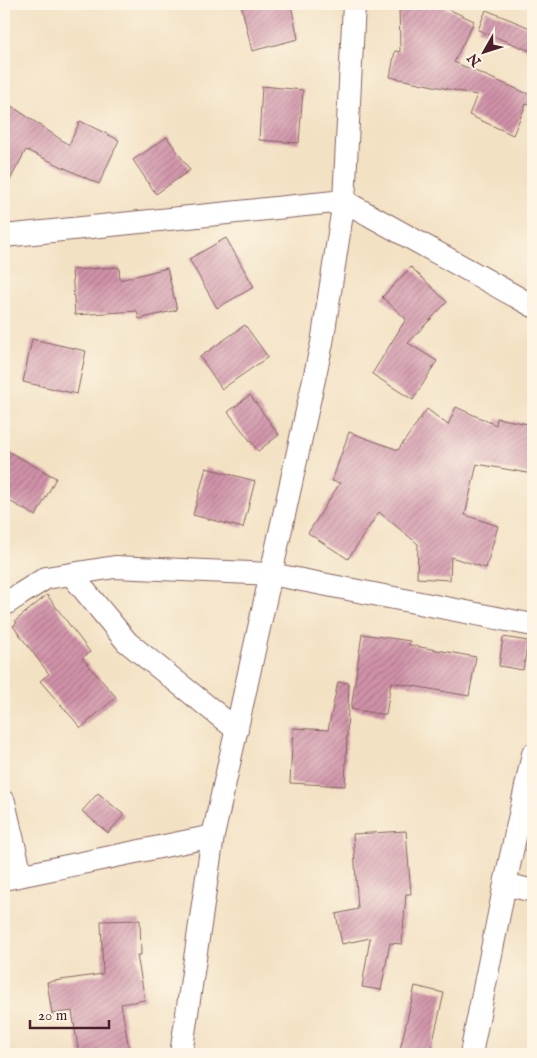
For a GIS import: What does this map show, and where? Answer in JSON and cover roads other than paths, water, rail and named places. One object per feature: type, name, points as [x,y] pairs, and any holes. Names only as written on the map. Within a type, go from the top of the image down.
[{"type":"street","points":[[181,1054],[214,836],[322,343],[344,202],[354,4]]},
{"type":"street","points":[[4,236],[344,202],[533,306]]},
{"type":"street","points":[[4,606],[18,594],[46,578],[115,567],[271,574],[533,625]]},
{"type":"street","points":[[71,574],[127,642],[237,730]]},
{"type":"street","points":[[471,1054],[533,754]]},
{"type":"street","points":[[4,802],[12,877],[214,836]]},
{"type":"street","points":[[505,884],[533,891]]}]
